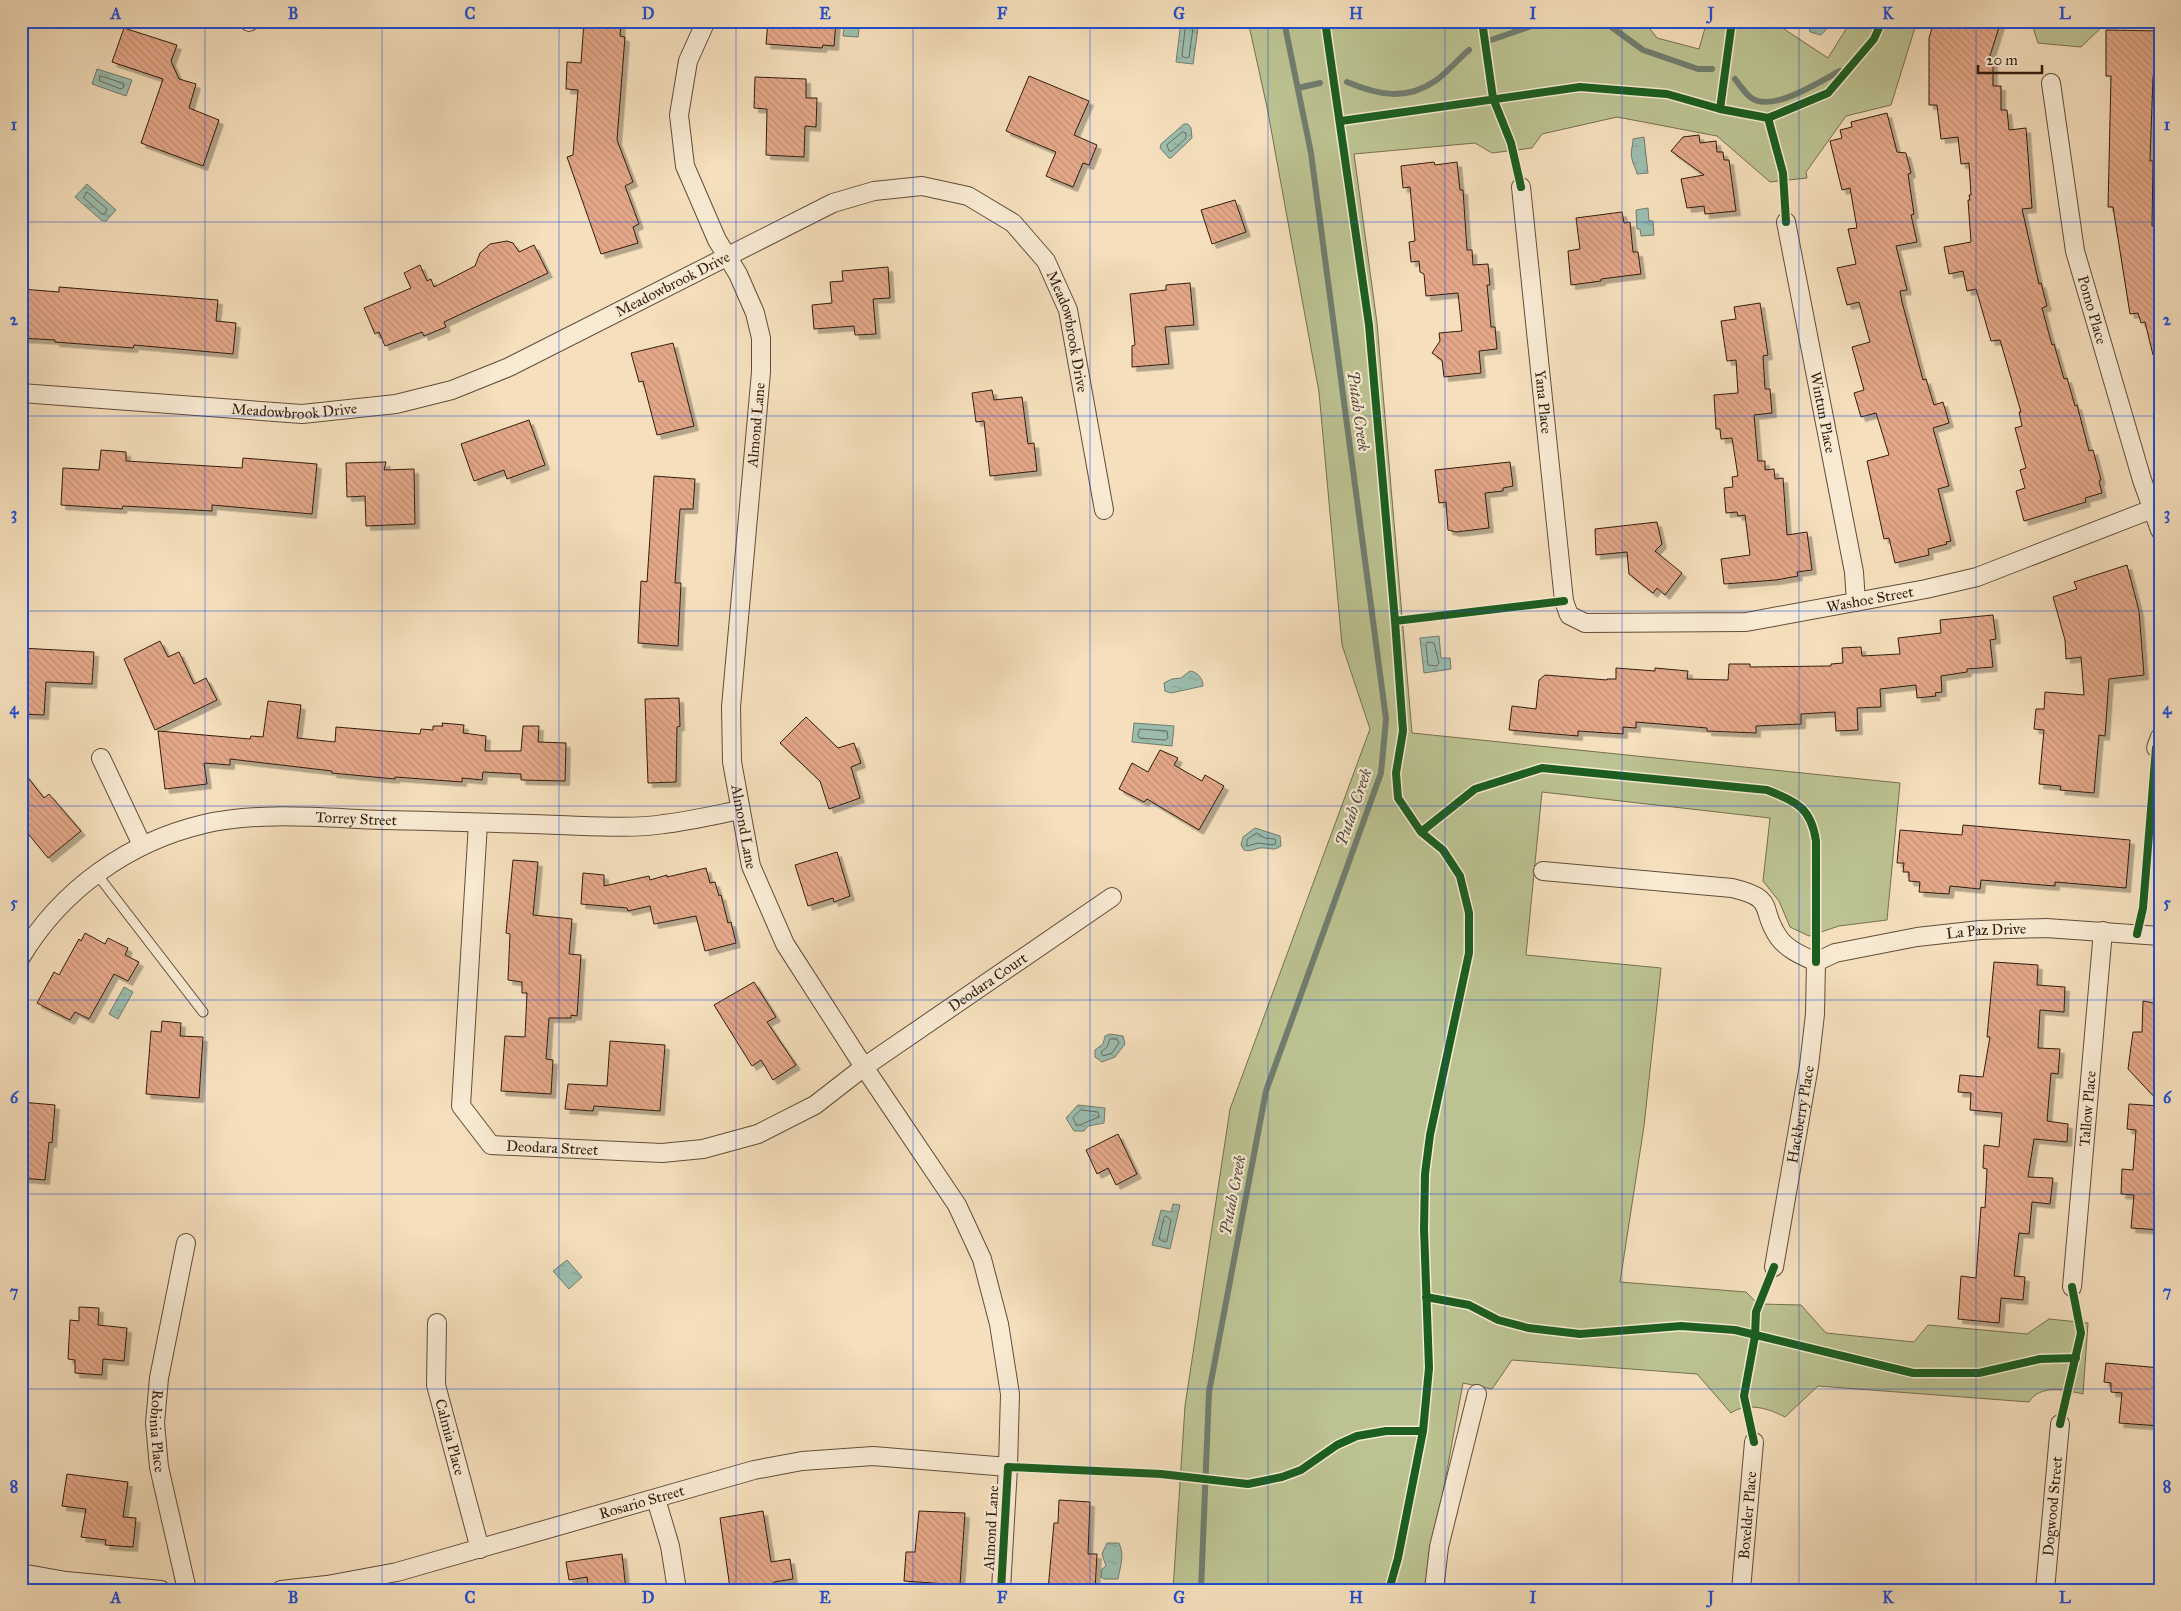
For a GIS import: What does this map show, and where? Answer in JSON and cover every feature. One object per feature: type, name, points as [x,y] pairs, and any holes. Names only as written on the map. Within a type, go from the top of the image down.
[{"type":"street","name":"Almond Lane","points":[[706,21],[688,61],[679,115],[685,166],[717,240],[728,257],[755,312],[761,338],[761,372],[731,707],[732,762],[750,866],[785,944],[864,1068],[957,1205],[982,1259],[999,1324],[1010,1394],[1001,1590]]},
{"type":"street","name":"Pomo Place","points":[[2051,83],[2075,251],[2156,508],[2160,530]]},
{"type":"street","name":"Meadowbrook Drive","points":[[21,393],[226,410],[302,414],[396,404],[452,390],[509,367],[833,203],[874,191],[922,186],[968,196],[1013,223],[1046,261],[1068,310],[1104,510]]},
{"type":"street","name":"Yana Place","points":[[1521,187],[1564,600],[1569,615]]},
{"type":"street","name":"Wintun Place","points":[[1786,222],[1854,572],[1856,602]]},
{"type":"street","name":"Washoe Street","points":[[1569,615],[1585,622],[1746,622],[1856,602],[1977,577],[2156,508]]},
{"type":"street","points":[[100,758],[142,845]]},
{"type":"street","name":"Torrey Street","points":[[21,957],[35,934],[62,902],[96,873],[142,845],[204,824],[244,819],[296,817],[591,826],[662,825],[740,810]]},
{"type":"street","name":"Deodara Street","points":[[478,823],[461,1106],[491,1145],[662,1153],[703,1149],[758,1134],[815,1105],[864,1068]]},
{"type":"street","points":[[1543,871],[1732,888],[1752,892],[1767,906],[1779,938],[1792,950],[1816,962]]},
{"type":"street","name":"Deodara Court","points":[[864,1068],[1112,897]]},
{"type":"street","name":"La Paz Drive","points":[[1816,962],[1835,953],[1917,937],[1980,930],[2046,928],[2160,936]]},
{"type":"street","name":"Tallow Place","points":[[2072,1287],[2103,931]]},
{"type":"street","name":"Hackberry Place","points":[[1774,1267],[1809,1066],[1815,1014],[1816,962]]},
{"type":"street","name":"Robinia Place","points":[[186,1243],[159,1378],[155,1423],[159,1467],[187,1590]]},
{"type":"street","name":"Calmia Place","points":[[437,1323],[436,1386],[480,1549]]},
{"type":"street","points":[[1434,1590],[1439,1547],[1477,1394]]},
{"type":"street","name":"Dogwood Street","points":[[2045,1590],[2060,1424]]},
{"type":"street","name":"Boxelder Place","points":[[1741,1590],[1754,1442]]},
{"type":"street","name":"Rosario Street","points":[[281,1590],[371,1578],[431,1563],[754,1470],[802,1461],[873,1456],[1008,1467]]},
{"type":"street","points":[[656,1499],[670,1546],[677,1590]]},
{"type":"street","points":[[21,1573],[66,1581],[161,1590]]},
{"type":"lane","points":[[96,873],[203,1012]]},
{"type":"green space","points":[[1248,21],[1336,21],[1337,25],[1362,21],[1644,21],[1657,38],[1699,49],[1707,21],[1772,21],[1828,58],[1851,21],[1917,21],[1891,105],[1846,116],[1806,172],[1807,178],[1770,182],[1717,136],[1617,117],[1542,134],[1532,148],[1492,153],[1475,143],[1354,154],[1377,323],[1412,733],[1900,783],[1887,920],[1839,926],[1809,936],[1790,927],[1779,901],[1763,881],[1770,818],[1542,792],[1526,955],[1661,968],[1644,1126],[1620,1282],[1746,1292],[1761,1304],[1801,1305],[1826,1333],[1914,1342],[1928,1325],[2027,1334],[2049,1319],[2088,1323],[2083,1394],[2061,1390],[2046,1391],[2034,1396],[2029,1402],[1818,1386],[1785,1417],[1772,1411],[1751,1407],[1731,1413],[1697,1374],[1512,1360],[1492,1389],[1463,1383],[1425,1590],[1173,1590],[1185,1406],[1230,1109],[1370,729],[1342,645],[1319,392],[1267,107]]},
{"type":"green space","points":[[2031,21],[2160,21],[2160,24],[2105,24],[2081,47],[2038,43]]},
{"type":"water","points":[[845,21],[860,21],[858,37],[843,36]]},
{"type":"water","points":[[1181,21],[1199,21],[1193,64],[1176,62]]},
{"type":"water","points":[[1807,21],[1834,21],[1821,35],[1810,32]]},
{"type":"water","points":[[97,69],[132,80],[126,96],[92,84]]},
{"type":"water","points":[[1184,124],[1188,124],[1191,128],[1192,138],[1169,158],[1160,148],[1161,144]]},
{"type":"water","points":[[1644,137],[1648,173],[1637,174],[1631,156],[1633,139]]},
{"type":"water","points":[[87,184],[116,210],[106,221],[101,220],[75,197]]},
{"type":"water","points":[[1648,208],[1649,221],[1653,221],[1654,235],[1641,236],[1640,229],[1637,229],[1636,210]]},
{"type":"water","points":[[1439,636],[1441,658],[1450,658],[1451,669],[1424,673],[1420,638]]},
{"type":"water","points":[[1190,671],[1200,676],[1203,686],[1171,693],[1165,691],[1164,683],[1172,679],[1181,678]]},
{"type":"water","points":[[1134,723],[1174,726],[1172,746],[1132,742]]},
{"type":"water","points":[[1255,828],[1280,836],[1281,846],[1273,849],[1244,850],[1241,845],[1243,837]]},
{"type":"water","points":[[124,987],[133,992],[118,1019],[109,1014]]},
{"type":"water","points":[[1110,1034],[1123,1036],[1125,1044],[1115,1057],[1102,1062],[1095,1057],[1095,1050],[1103,1044],[1105,1036]]},
{"type":"water","points":[[1078,1105],[1105,1108],[1104,1123],[1088,1126],[1084,1131],[1074,1131],[1066,1118]]},
{"type":"water","points":[[1173,1204],[1180,1205],[1170,1249],[1152,1245],[1161,1210],[1171,1212]]},
{"type":"water","points":[[567,1260],[582,1277],[569,1289],[553,1271]]},
{"type":"water","points":[[1107,1543],[1119,1543],[1121,1547],[1122,1561],[1118,1579],[1104,1579],[1101,1577],[1102,1569],[1106,1566],[1102,1554]]},
{"type":"building","points":[[584,21],[621,21],[620,36],[625,37],[617,140],[633,182],[625,186],[639,224],[633,227],[638,243],[601,254],[567,157],[573,155],[578,90],[566,89],[567,62],[581,63]]},
{"type":"building","points":[[768,21],[836,21],[834,46],[823,45],[822,48],[766,44]]},
{"type":"building","points":[[1934,21],[2001,21],[1989,59],[1993,61],[1993,86],[2001,86],[2001,110],[2007,110],[2009,130],[2026,128],[2032,208],[2022,209],[2039,284],[2041,283],[2047,306],[2042,308],[2052,345],[2054,344],[2064,379],[2067,378],[2075,406],[2077,405],[2089,451],[2093,450],[2101,480],[2099,481],[2102,493],[2085,498],[2086,502],[2024,521],[2016,491],[2025,488],[2020,470],[2026,468],[2015,428],[2022,426],[2019,412],[2021,412],[2000,340],[1991,341],[1976,289],[1967,291],[1963,271],[1949,274],[1944,247],[1971,242],[1968,200],[1970,200],[1969,195],[1971,195],[1969,163],[1961,164],[1958,137],[1941,139],[1937,105],[1929,105],[1929,38]]},
{"type":"building","points":[[124,28],[177,45],[171,61],[179,79],[196,84],[189,108],[219,120],[203,166],[141,143],[163,79],[112,62]]},
{"type":"building","points":[[2106,30],[2160,31],[2160,76],[2153,76],[2150,161],[2153,161],[2152,226],[2160,225],[2160,354],[2153,355],[2145,322],[2141,323],[2138,313],[2130,314],[2113,207],[2108,207],[2111,76],[2106,76]]},
{"type":"building","points":[[1029,76],[1089,101],[1074,135],[1097,145],[1089,165],[1083,163],[1073,187],[1046,176],[1056,152],[1006,131]]},
{"type":"building","points":[[755,77],[806,79],[806,98],[817,98],[816,127],[805,126],[804,157],[766,155],[767,109],[754,108]]},
{"type":"building","points":[[1887,113],[1897,152],[1906,153],[1911,173],[1908,174],[1914,214],[1911,215],[1917,242],[1896,246],[1907,290],[1900,291],[1902,302],[1923,380],[1926,379],[1934,405],[1943,402],[1949,423],[1933,428],[1949,486],[1938,489],[1951,541],[1946,542],[1947,544],[1928,549],[1929,555],[1895,563],[1889,538],[1884,539],[1867,461],[1889,455],[1876,413],[1861,417],[1854,393],[1864,390],[1852,347],[1870,342],[1859,302],[1847,305],[1837,268],[1856,264],[1848,229],[1857,228],[1850,188],[1842,190],[1830,141],[1842,138],[1840,130],[1852,127],[1851,122]]},
{"type":"building","points":[[1699,135],[1700,143],[1716,141],[1717,152],[1723,152],[1724,160],[1729,160],[1736,211],[1705,214],[1704,206],[1687,208],[1681,179],[1704,175],[1671,151],[1683,137]]},
{"type":"building","points":[[1434,162],[1435,165],[1457,162],[1460,190],[1463,190],[1467,250],[1472,250],[1473,265],[1488,264],[1490,285],[1487,285],[1491,327],[1495,327],[1497,349],[1479,351],[1481,373],[1444,377],[1442,360],[1432,353],[1440,341],[1439,333],[1462,331],[1458,293],[1426,296],[1424,274],[1420,272],[1419,261],[1411,262],[1409,242],[1415,241],[1410,187],[1403,188],[1401,166]]},
{"type":"building","points":[[1235,200],[1246,232],[1212,244],[1201,210]]},
{"type":"building","points":[[1622,212],[1624,223],[1630,222],[1633,252],[1638,252],[1641,274],[1571,285],[1568,251],[1580,249],[1576,218]]},
{"type":"building","points":[[507,241],[513,243],[519,252],[534,245],[548,273],[444,322],[446,327],[424,336],[422,332],[385,346],[379,332],[375,334],[364,308],[411,288],[404,273],[420,265],[427,281],[431,279],[434,287],[475,266],[480,253],[490,244]]},
{"type":"building","points":[[888,267],[890,298],[873,299],[876,334],[855,335],[854,326],[814,329],[812,305],[832,303],[830,282],[843,281],[842,271]]},
{"type":"building","points":[[1190,283],[1194,325],[1165,327],[1169,364],[1132,367],[1132,346],[1135,345],[1130,294],[1166,290],[1166,285]]},
{"type":"building","points":[[59,287],[218,300],[216,321],[236,323],[233,354],[134,345],[133,348],[21,338],[21,289],[59,292]]},
{"type":"building","points":[[1760,303],[1768,355],[1763,356],[1765,389],[1770,389],[1772,413],[1754,415],[1758,461],[1765,461],[1765,470],[1774,469],[1775,479],[1783,478],[1787,535],[1807,532],[1812,570],[1797,572],[1798,576],[1776,580],[1724,584],[1721,559],[1750,555],[1745,515],[1738,516],[1737,512],[1726,513],[1724,488],[1733,487],[1732,477],[1738,476],[1732,438],[1721,439],[1720,429],[1716,429],[1714,395],[1738,393],[1736,360],[1727,361],[1721,321],[1736,319],[1734,307]]},
{"type":"building","points":[[673,343],[694,426],[657,435],[643,381],[639,382],[631,353]]},
{"type":"building","points":[[992,390],[994,400],[1022,397],[1028,444],[1034,443],[1037,471],[990,476],[984,421],[976,422],[972,393]]},
{"type":"building","points":[[529,420],[545,465],[507,479],[504,470],[474,481],[461,444]]},
{"type":"building","points":[[101,450],[126,452],[126,461],[242,468],[243,458],[317,464],[312,514],[212,505],[212,511],[123,506],[122,509],[61,505],[63,468],[99,470]]},
{"type":"building","points":[[386,462],[384,470],[414,469],[415,524],[366,526],[365,496],[347,497],[346,463]]},
{"type":"building","points":[[1510,462],[1513,486],[1503,488],[1503,491],[1485,493],[1489,528],[1456,532],[1448,530],[1446,502],[1439,503],[1435,470]]},
{"type":"building","points":[[654,476],[695,479],[693,509],[680,509],[675,583],[681,583],[678,646],[638,643],[641,581],[647,582]]},
{"type":"building","points":[[1657,522],[1662,544],[1655,551],[1682,573],[1665,595],[1657,588],[1653,593],[1629,574],[1627,552],[1596,555],[1595,529]]},
{"type":"building","points":[[2127,565],[2139,611],[2144,675],[2109,679],[2105,736],[2099,735],[2094,793],[2060,790],[2061,786],[2039,784],[2044,730],[2034,729],[2036,709],[2044,709],[2045,692],[2084,695],[2081,657],[2066,659],[2065,640],[2053,597],[2077,589],[2074,582]]},
{"type":"building","points":[[1993,615],[1996,639],[1990,640],[1993,667],[1967,669],[1967,672],[1941,676],[1942,692],[1935,693],[1936,696],[1917,698],[1916,685],[1880,689],[1881,707],[1857,708],[1858,730],[1836,731],[1835,712],[1801,714],[1801,724],[1756,726],[1756,733],[1707,731],[1707,728],[1636,722],[1636,728],[1623,727],[1623,734],[1578,731],[1578,736],[1509,730],[1512,706],[1536,709],[1539,680],[1545,675],[1607,680],[1616,679],[1616,668],[1655,671],[1655,668],[1688,671],[1687,679],[1728,680],[1729,664],[1750,664],[1750,667],[1831,666],[1831,664],[1843,663],[1842,648],[1861,647],[1862,656],[1900,654],[1898,638],[1941,633],[1940,620]]},
{"type":"building","points":[[160,641],[168,657],[179,652],[194,684],[206,678],[217,700],[155,730],[124,659]]},
{"type":"building","points":[[21,648],[94,652],[92,684],[46,682],[44,715],[21,714]]},
{"type":"building","points":[[679,698],[680,726],[677,727],[676,782],[648,783],[645,699]]},
{"type":"building","points":[[268,701],[301,705],[297,738],[335,742],[336,727],[420,734],[421,729],[433,730],[433,726],[443,726],[442,723],[464,725],[463,733],[486,736],[485,751],[521,751],[523,726],[539,726],[538,742],[566,743],[565,781],[521,780],[521,774],[483,772],[482,780],[462,778],[462,782],[395,777],[395,779],[332,773],[332,771],[230,759],[230,765],[204,763],[207,784],[165,789],[158,731],[250,739],[251,736],[263,737]]},
{"type":"building","points":[[806,717],[838,748],[854,743],[861,763],[851,767],[860,798],[829,809],[820,781],[780,743]]},
{"type":"building","points":[[1160,750],[1178,758],[1174,765],[1202,781],[1205,775],[1224,786],[1199,830],[1147,799],[1144,802],[1119,789],[1132,763],[1148,772]]},
{"type":"building","points":[[21,769],[44,798],[49,794],[81,831],[48,858],[21,825]]},
{"type":"building","points":[[1963,825],[2130,840],[2126,888],[2055,882],[2055,886],[1981,880],[1980,889],[1950,886],[1949,894],[1919,892],[1920,882],[1909,881],[1909,872],[1903,872],[1904,863],[1897,863],[1900,830],[1962,835]]},
{"type":"building","points":[[837,852],[850,896],[834,902],[833,898],[808,906],[795,865]]},
{"type":"building","points":[[513,860],[538,862],[533,915],[572,919],[569,954],[581,955],[577,1016],[571,1015],[571,1018],[549,1018],[546,1059],[553,1060],[551,1094],[501,1091],[505,1036],[525,1037],[527,993],[522,993],[522,982],[508,980],[510,934],[506,933]]},
{"type":"building","points":[[706,868],[710,883],[715,882],[719,896],[721,895],[728,923],[731,922],[736,943],[705,951],[696,916],[654,924],[650,906],[628,911],[627,908],[581,904],[583,873],[604,875],[604,886],[649,876],[650,880],[667,875],[667,877]]},
{"type":"building","points":[[85,933],[105,944],[108,938],[128,948],[125,955],[139,962],[128,981],[114,974],[89,1019],[75,1012],[70,1020],[37,1003],[54,972],[59,975],[79,939],[81,941]]},
{"type":"building","points":[[1994,962],[2038,965],[2037,985],[2065,987],[2064,1012],[2040,1010],[2038,1048],[2060,1049],[2058,1074],[2051,1073],[2047,1121],[2068,1124],[2067,1142],[2034,1139],[2028,1177],[2053,1178],[2050,1204],[2032,1202],[2029,1234],[2019,1233],[2014,1276],[2025,1277],[2023,1300],[2001,1298],[1999,1323],[1958,1319],[1961,1276],[1976,1278],[1981,1207],[1985,1208],[1987,1169],[1983,1168],[1984,1145],[1999,1147],[2002,1113],[1970,1110],[1971,1093],[1958,1092],[1960,1075],[1983,1077],[1990,1037],[1987,1037]]},
{"type":"building","points":[[754,982],[776,1017],[767,1022],[796,1065],[773,1080],[761,1060],[752,1066],[714,1005]]},
{"type":"building","points":[[2143,1001],[2160,1004],[2160,1103],[2128,1069],[2133,1032],[2142,1032]]},
{"type":"building","points":[[162,1021],[181,1023],[180,1036],[203,1037],[199,1098],[146,1094],[151,1031],[161,1032]]},
{"type":"building","points":[[610,1041],[665,1045],[660,1111],[594,1106],[593,1111],[565,1109],[568,1084],[607,1086]]},
{"type":"building","points":[[21,1102],[55,1105],[52,1143],[49,1142],[45,1180],[21,1178]]},
{"type":"building","points":[[2129,1104],[2160,1106],[2160,1230],[2131,1228],[2134,1195],[2121,1194],[2122,1169],[2133,1170],[2136,1130],[2127,1129]]},
{"type":"building","points":[[1118,1134],[1137,1174],[1116,1185],[1108,1168],[1097,1174],[1086,1150]]},
{"type":"building","points":[[79,1307],[99,1308],[98,1325],[127,1328],[124,1361],[103,1359],[102,1375],[75,1373],[75,1360],[68,1359],[70,1320],[79,1321]]},
{"type":"building","points":[[2106,1363],[2160,1368],[2160,1426],[2119,1423],[2122,1393],[2111,1392],[2111,1383],[2104,1382]]},
{"type":"building","points":[[67,1474],[128,1482],[123,1517],[136,1518],[133,1547],[105,1545],[106,1540],[81,1537],[86,1509],[62,1506]]},
{"type":"building","points":[[1059,1500],[1090,1502],[1088,1554],[1097,1554],[1095,1590],[1048,1590],[1054,1523],[1058,1523]]},
{"type":"building","points":[[763,1511],[771,1562],[790,1559],[793,1579],[774,1582],[775,1587],[752,1590],[730,1588],[720,1518]]},
{"type":"building","points":[[919,1511],[965,1513],[960,1585],[904,1581],[906,1552],[915,1552]]},
{"type":"building","points":[[622,1554],[626,1590],[589,1590],[587,1577],[569,1580],[566,1562]]},
{"type":"waterway","name":"Putah Creek","points":[[1201,1590],[1209,1392],[1266,1091],[1381,773],[1386,719],[1311,153],[1284,21]]},
{"type":"waterway","points":[[1491,40],[1540,23],[1572,21],[1610,26],[1643,50],[1698,69],[1712,69]]},
{"type":"waterway","points":[[1347,82],[1381,93],[1403,94],[1435,81],[1469,50]]},
{"type":"waterway","points":[[1735,79],[1750,97],[1759,101],[1770,102],[1808,89],[1840,71]]},
{"type":"waterway","points":[[1298,88],[1320,83]]},
{"type":"cycle path","points":[[1325,21],[1369,325],[1395,621]]},
{"type":"cycle path","points":[[1482,21],[1493,98],[1511,143],[1521,187]]},
{"type":"cycle path","points":[[1720,109],[1732,21]]},
{"type":"cycle path","points":[[1341,121],[1580,87],[1667,94],[1720,109],[1768,118],[1828,93],[1874,39],[1882,21]]},
{"type":"cycle path","points":[[1768,118],[1783,173],[1786,222]]},
{"type":"cycle path","points":[[1421,832],[1398,798],[1396,773],[1403,731],[1395,621],[1564,601]]},
{"type":"cycle path","points":[[2137,934],[2143,908],[2156,748]]},
{"type":"cycle path","points":[[1389,1590],[1398,1558],[1423,1431],[1429,1368],[1424,1229],[1425,1174],[1430,1135],[1469,953],[1469,913],[1460,876],[1443,850],[1421,832],[1475,789],[1542,768],[1767,790],[1794,802],[1800,807],[1806,813],[1814,830],[1816,841],[1816,962]]},
{"type":"cycle path","points":[[1754,1442],[1744,1396],[1755,1336],[1756,1312],[1774,1267]]},
{"type":"cycle path","points":[[2060,1424],[2081,1333],[2072,1287]]},
{"type":"cycle path","points":[[1426,1297],[1469,1305],[1498,1320],[1528,1328],[1580,1334],[1681,1326],[1735,1330],[1913,1373],[1979,1373],[2040,1359],[2076,1358]]},
{"type":"cycle path","points":[[1001,1590],[1008,1467],[1161,1474],[1248,1484],[1282,1477],[1301,1470],[1337,1445],[1357,1436],[1386,1431],[1423,1431]]}]
